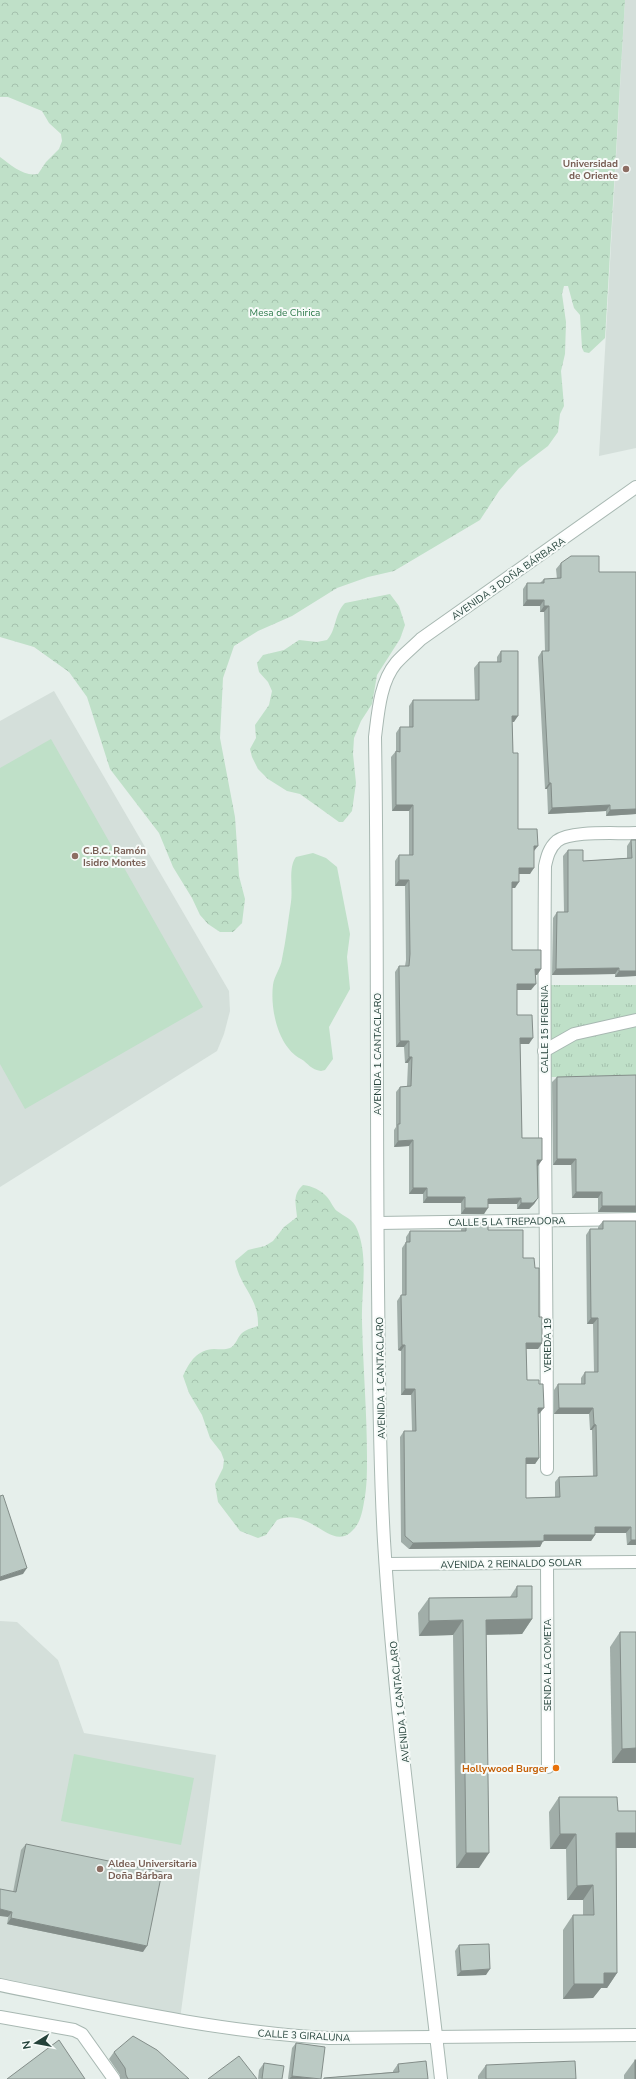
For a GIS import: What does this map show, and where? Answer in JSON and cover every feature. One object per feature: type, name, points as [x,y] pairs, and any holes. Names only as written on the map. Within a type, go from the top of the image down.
[{"type":"street","name":"AVENIDA 3 DOÑA BÁRBARA","points":[[388,676],[395,664],[421,639],[636,487]]},
{"type":"street","name":"AVENIDA 1 CANTACLARO","points":[[388,676],[378,713],[375,737],[378,890],[378,1223],[381,1466],[386,1564],[403,1750],[441,2079]]},
{"type":"street","name":"CALLE 15 IFIGENIA","points":[[547,1220],[544,1051],[547,854],[556,842],[563,837],[636,833]]},
{"type":"street","points":[[544,1051],[574,1034],[636,1020]]},
{"type":"street","name":"VEREDA 19","points":[[547,1220],[547,1470]]},
{"type":"street","name":"CALLE 5 LA TREPADORA","points":[[378,1223],[636,1220]]},
{"type":"street","name":"AVENIDA 2 REINALDO SOLAR","points":[[386,1564],[636,1562]]},
{"type":"street","name":"SENDA LA COMETA","points":[[547,1563],[548,1767]]},
{"type":"street","name":"CALLE 3 GIRALUNA","points":[[0,1985],[134,2012],[250,2032],[329,2038],[636,2035]]},
{"type":"street","points":[[0,2018],[74,2030],[82,2034],[114,2079]]},
{"type":"shaded area","name":"Universidad de Oriente","points":[[625,0],[636,0],[636,448],[599,456]]},
{"type":"shaded area","name":"C.B.C. Ramón Isidro Montes","points":[[54,691],[229,991],[230,1011],[224,1034],[217,1051],[0,1187],[0,721]]},
{"type":"shaded area","name":"Aldea Universitaria Doña Bárbara","points":[[0,1621],[17,1622],[58,1660],[84,1733],[216,1755],[180,2019],[0,1983]]},
{"type":"green space","name":"Mesa de Chirica","points":[[0,0],[625,0],[605,338],[589,353],[584,352],[582,348],[580,315],[574,308],[568,286],[564,286],[562,294],[566,322],[565,354],[561,371],[564,406],[560,414],[558,432],[548,446],[519,468],[499,491],[480,520],[394,571],[368,577],[337,588],[292,616],[258,631],[234,646],[223,678],[220,738],[235,817],[239,876],[245,899],[242,923],[233,932],[220,932],[208,924],[200,915],[192,898],[173,867],[159,833],[110,769],[87,697],[69,672],[34,647],[0,637],[0,157],[13,167],[23,172],[28,174],[38,174],[46,162],[59,149],[62,141],[61,134],[49,123],[42,111],[8,97],[0,97]]},
{"type":"green space","points":[[390,594],[399,606],[405,625],[400,639],[377,675],[372,704],[361,721],[354,738],[353,754],[356,783],[352,811],[343,822],[339,822],[300,794],[287,791],[268,779],[258,769],[250,749],[256,738],[255,725],[269,705],[272,691],[268,682],[259,672],[257,663],[263,655],[284,650],[299,640],[317,642],[327,640],[341,607],[345,603]]},
{"type":"green space","name":"C.B.C. Ramón Isidro Montes","points":[[51,739],[203,1007],[25,1109],[0,1064],[0,768]]},
{"type":"green space","points":[[313,853],[326,858],[337,867],[350,934],[347,957],[350,989],[329,1027],[333,1059],[325,1070],[321,1071],[312,1068],[286,1046],[281,1037],[274,1016],[272,995],[273,985],[281,962],[286,938],[291,902],[292,866],[296,857]]},
{"type":"green space","points":[[545,985],[636,985],[636,1077],[545,1077]]},
{"type":"green space","points":[[303,1185],[310,1186],[322,1192],[336,1210],[353,1223],[361,1240],[364,1263],[362,1321],[367,1440],[366,1491],[359,1522],[351,1532],[343,1536],[335,1536],[300,1519],[289,1517],[277,1520],[266,1535],[258,1538],[240,1531],[218,1502],[215,1484],[223,1468],[224,1460],[221,1452],[210,1438],[202,1415],[189,1393],[183,1376],[191,1361],[199,1354],[208,1350],[230,1348],[234,1345],[243,1332],[258,1326],[256,1307],[237,1270],[235,1261],[248,1250],[265,1246],[273,1241],[284,1227],[297,1217],[296,1196],[297,1192]]},
{"type":"green space","points":[[74,1754],[194,1778],[181,1845],[61,1821]]},
{"type":"building","points":[[571,556],[599,556],[599,572],[636,572],[636,809],[610,810],[610,805],[552,808],[551,783],[549,783],[542,651],[549,651],[549,606],[544,606],[544,600],[527,600],[527,583],[544,583],[544,579],[561,578],[561,563]]},
{"type":"building","points":[[501,651],[518,651],[518,716],[512,716],[513,753],[518,753],[518,829],[537,829],[538,846],[534,846],[534,868],[519,868],[519,882],[512,882],[512,950],[541,950],[541,969],[535,969],[536,984],[517,984],[517,1015],[532,1015],[533,1038],[520,1038],[522,1138],[542,1138],[542,1160],[537,1160],[538,1198],[533,1203],[521,1203],[521,1198],[488,1199],[488,1208],[465,1208],[465,1197],[427,1197],[427,1188],[413,1188],[413,1140],[398,1141],[398,1124],[400,1124],[400,1087],[411,1086],[412,1057],[409,1057],[409,1041],[400,1041],[399,966],[409,966],[410,954],[409,880],[399,880],[399,855],[413,855],[413,805],[396,805],[396,751],[400,752],[400,727],[413,727],[413,700],[479,700],[479,662],[501,662]]},
{"type":"building","points":[[631,840],[636,840],[636,971],[619,971],[619,968],[556,969],[557,912],[568,912],[568,850],[583,850],[583,861],[632,858]]},
{"type":"building","points":[[636,1075],[636,1206],[602,1206],[602,1192],[576,1192],[576,1159],[557,1159],[557,1077]]},
{"type":"building","points":[[603,1221],[636,1221],[636,1540],[631,1540],[631,1527],[595,1527],[595,1535],[544,1535],[544,1541],[413,1543],[405,1536],[404,1431],[416,1431],[415,1389],[405,1389],[405,1345],[402,1345],[401,1295],[406,1295],[406,1242],[410,1242],[410,1231],[466,1231],[466,1223],[488,1223],[488,1230],[523,1230],[523,1258],[534,1258],[535,1268],[539,1268],[539,1317],[542,1317],[542,1343],[526,1343],[527,1380],[539,1380],[539,1384],[543,1384],[544,1408],[538,1408],[539,1458],[526,1458],[526,1498],[560,1497],[559,1477],[597,1476],[596,1425],[594,1424],[593,1408],[559,1408],[558,1384],[585,1384],[585,1372],[598,1372],[598,1318],[591,1318],[590,1229],[603,1229]]},
{"type":"building","points":[[3,1495],[27,1568],[0,1577],[0,1496]]},
{"type":"building","points":[[517,1586],[532,1586],[532,1619],[486,1620],[489,1853],[466,1853],[463,1620],[429,1621],[429,1598],[517,1597]]},
{"type":"building","points":[[620,1632],[636,1632],[636,1748],[622,1749]]},
{"type":"building","points":[[559,1797],[617,1797],[618,1811],[636,1811],[636,1833],[616,1833],[617,1973],[604,1973],[604,1984],[574,1984],[573,1915],[594,1915],[593,1885],[577,1886],[576,1834],[560,1834]]},
{"type":"building","points":[[26,1844],[162,1872],[147,1946],[11,1918],[12,1912],[0,1909],[0,1889],[16,1892]]},
{"type":"building","points":[[489,1944],[490,1969],[461,1971],[459,1945]]},
{"type":"building","points":[[133,2036],[157,2050],[189,2079],[128,2079],[125,2068],[114,2052]]},
{"type":"building","points":[[59,2040],[85,2079],[7,2079]]},
{"type":"building","points":[[296,2043],[325,2047],[321,2079],[292,2076]]},
{"type":"building","points":[[239,2056],[257,2079],[208,2079]]},
{"type":"building","points":[[636,2060],[636,2079],[635,2079]]},
{"type":"building","points":[[426,2061],[428,2079],[324,2079],[399,2072],[398,2064]]},
{"type":"building","points":[[575,2061],[576,2079],[486,2079],[486,2065]]},
{"type":"building","points":[[264,2063],[284,2066],[282,2079],[262,2079]]},
{"type":"place","name":"Universidad de Oriente","points":[[626,169]]},
{"type":"place","name":"C.B.C. Ramón Isidro Montes","points":[[75,856]]},
{"type":"place","name":"Hollywood Burger","points":[[556,1768]]},
{"type":"place","name":"Aldea Universitaria Doña Bárbara","points":[[100,1869]]}]
